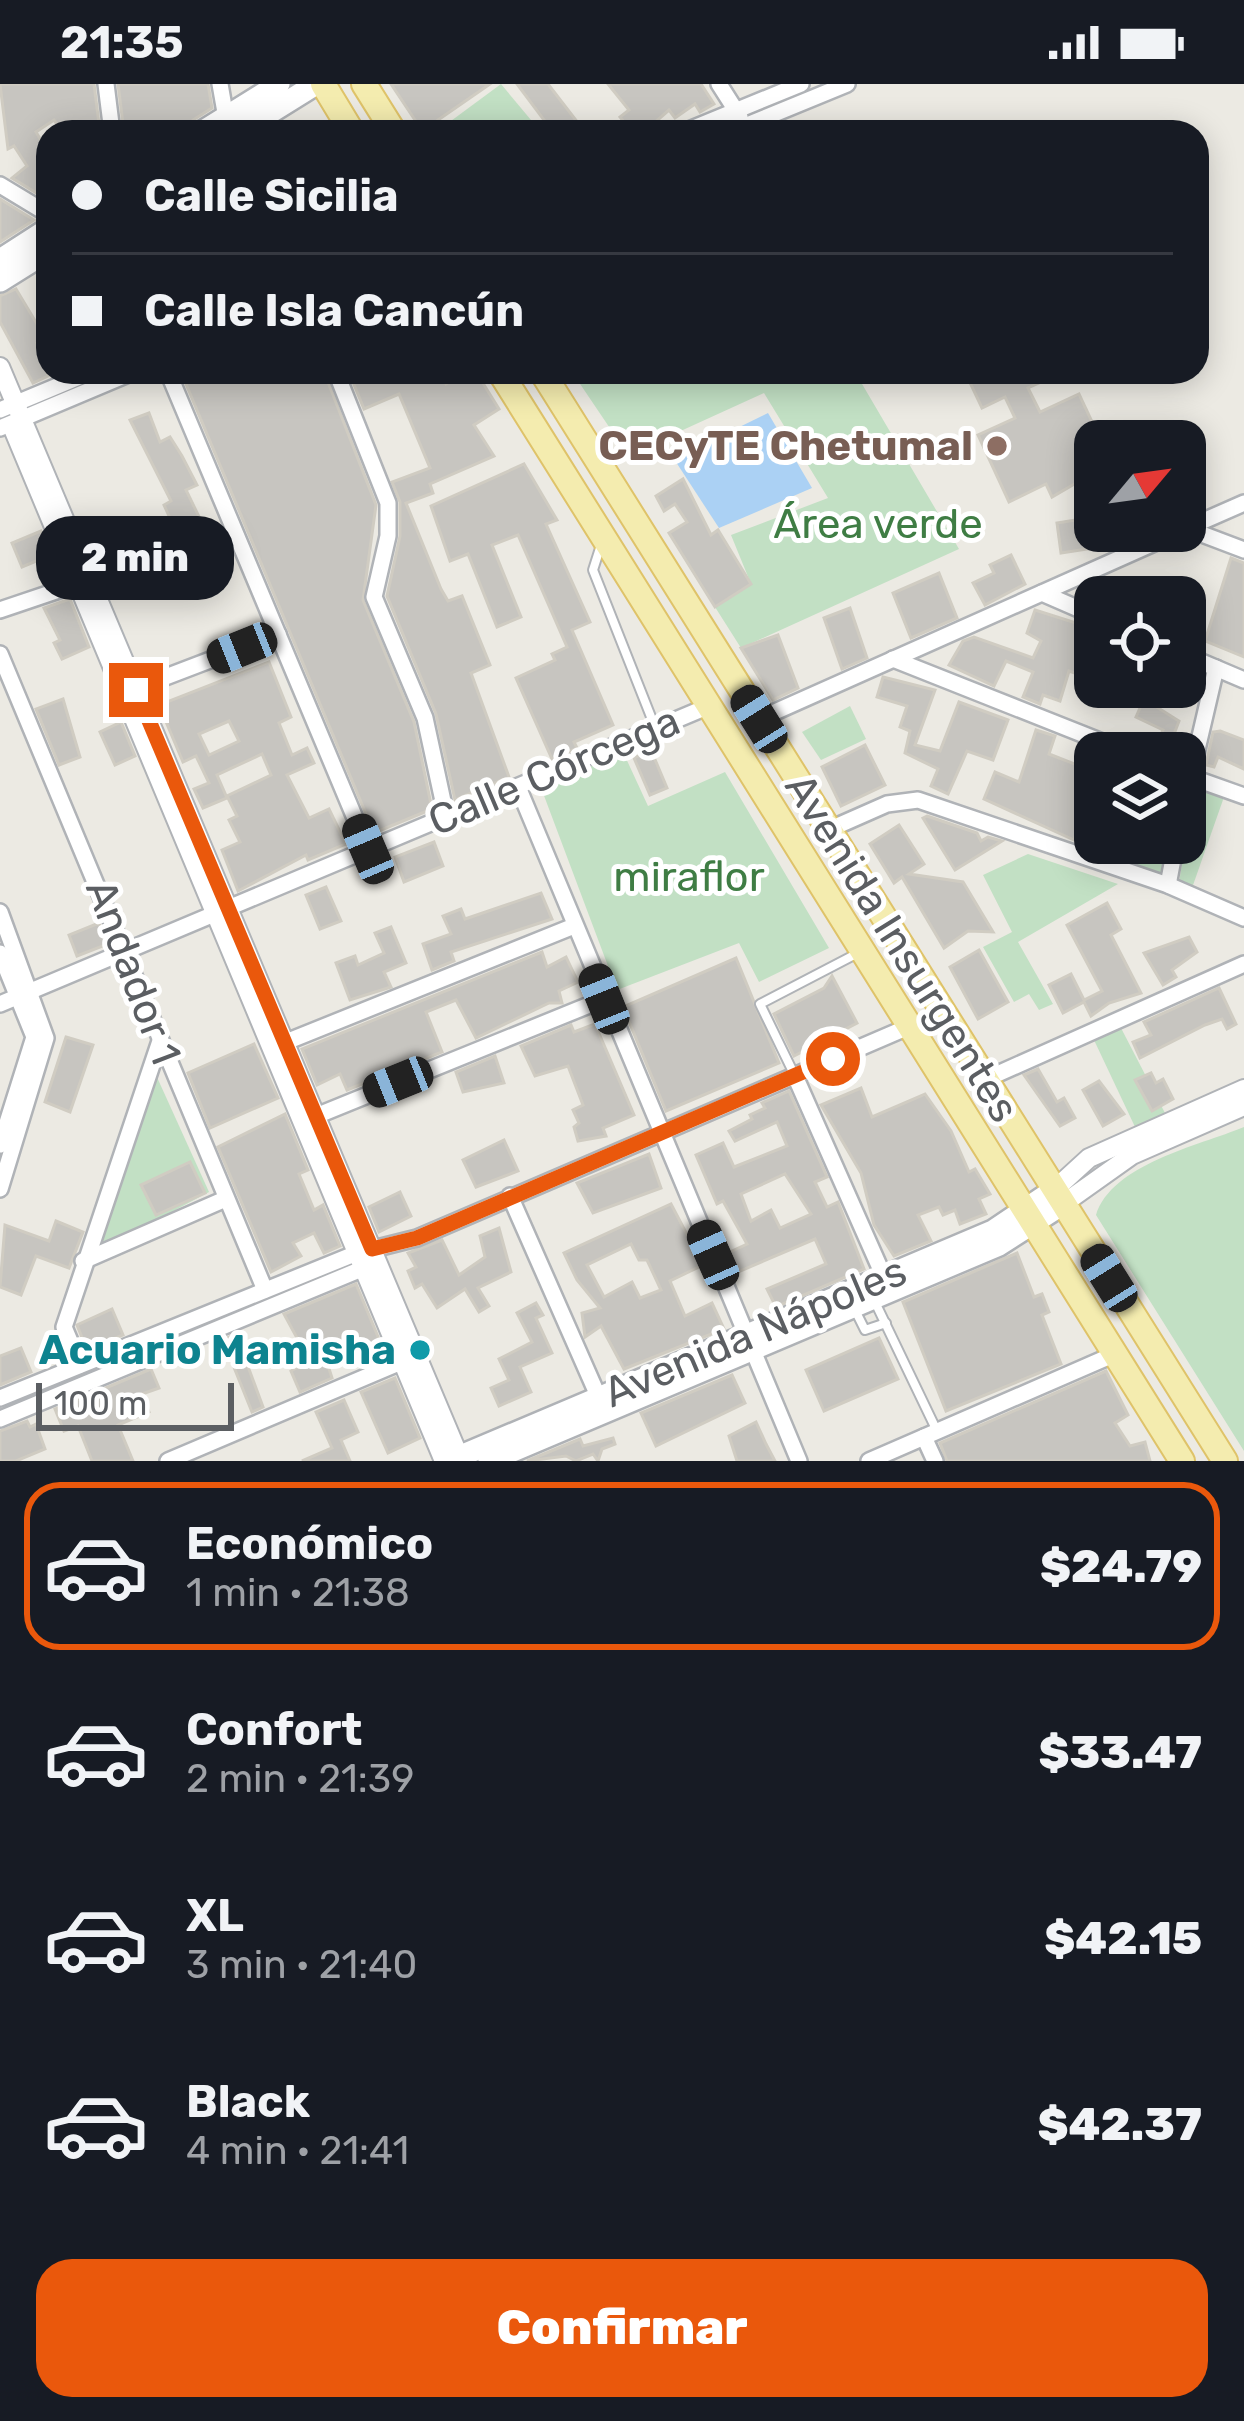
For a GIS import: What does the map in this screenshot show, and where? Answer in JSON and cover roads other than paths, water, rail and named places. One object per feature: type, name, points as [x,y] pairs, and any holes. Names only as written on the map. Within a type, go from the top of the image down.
[{"type":"main road","points":[[240,120],[279,84]]},
{"type":"main road","points":[[247,120],[319,84],[344,120]]},
{"type":"main road","points":[[364,84],[386,120]]},
{"type":"main road","points":[[0,260],[36,237]]},
{"type":"main road","points":[[0,281],[36,258]]},
{"type":"main road","name":"Avenida Insurgentes","points":[[508,384],[1182,1461]]},
{"type":"main road","name":"Avenida Insurgentes","points":[[550,384],[1225,1461]]},
{"type":"main road","points":[[824,890],[854,874]]},
{"type":"main road","name":"Avenida Nápoles","points":[[489,1461],[1030,1218],[1058,1197]]},
{"type":"main road","name":"Avenida Nápoles","points":[[453,1460],[599,1398],[751,1342]]},
{"type":"street","points":[[106,84],[110,120]]},
{"type":"street","points":[[220,84],[229,120]]},
{"type":"street","points":[[719,84],[736,120]]},
{"type":"street","points":[[742,120],[801,84]]},
{"type":"street","points":[[745,120],[847,84]]},
{"type":"street","points":[[0,163],[1,185],[36,207]]},
{"type":"street","points":[[0,367],[7,412],[77,584],[129,691]]},
{"type":"street","points":[[7,412],[66,384]]},
{"type":"street","points":[[7,412],[95,384]]},
{"type":"street","points":[[173,384],[368,849]]},
{"type":"street","points":[[341,384],[388,502],[388,536],[374,597],[425,718],[446,814]]},
{"type":"street","points":[[7,412],[371,1255]]},
{"type":"street","points":[[1206,520],[1244,503]]},
{"type":"street","points":[[1206,537],[1244,550]]},
{"type":"street","points":[[759,719],[1134,552]]},
{"type":"street","points":[[0,610],[77,584]]},
{"type":"street","points":[[1042,593],[1074,607]]},
{"type":"street","points":[[129,691],[278,634]]},
{"type":"street","name":"Andador 1","points":[[0,653],[128,949],[223,1200],[265,1290]]},
{"type":"street","points":[[893,659],[1077,732]]},
{"type":"street","points":[[1206,664],[1244,680]]},
{"type":"street","points":[[1199,732],[1216,668]]},
{"type":"street","name":"Calle Córcega","points":[[0,1004],[709,706]]},
{"type":"street","points":[[1206,783],[1244,796]]},
{"type":"street","points":[[518,787],[799,1461]]},
{"type":"street","points":[[828,830],[903,798],[918,800],[1168,885],[1244,918]]},
{"type":"street","points":[[1168,885],[1172,864]]},
{"type":"street","points":[[0,912],[46,1038],[0,1189]]},
{"type":"street","points":[[278,1046],[574,926]]},
{"type":"street","points":[[0,953],[26,993],[34,1037],[0,1145]]},
{"type":"street","points":[[984,1080],[1244,964]]},
{"type":"street","points":[[316,1116],[604,999]]},
{"type":"street","points":[[0,1419],[908,1027]]},
{"type":"street","points":[[80,1365],[64,1327],[160,1041]]},
{"type":"street","points":[[278,1046],[316,1116],[453,1460]]},
{"type":"street","points":[[795,1076],[865,1292]]},
{"type":"street","points":[[1058,1197],[1102,1151],[1244,1089]]},
{"type":"street","points":[[1058,1197],[1132,1155],[1244,1106]]},
{"type":"street","points":[[510,1196],[599,1398]]},
{"type":"street","points":[[83,1262],[223,1200]]},
{"type":"street","points":[[0,1398],[265,1290],[371,1255]]},
{"type":"street","points":[[869,1461],[1115,1354]]},
{"type":"street","points":[[168,1461],[410,1359]]},
{"type":"street","points":[[931,1434],[935,1461]]},
{"type":"lane","points":[[604,538],[593,570],[656,728]]},
{"type":"lane","points":[[616,621],[648,608]]},
{"type":"lane","points":[[795,1076],[760,1004],[862,951]]},
{"type":"lane","points":[[865,1292],[865,1330],[886,1323]]},
{"type":"lane","points":[[865,1292],[886,1323],[931,1434]]},
{"type":"water","points":[[768,413],[812,488],[719,528],[674,459]]},
{"type":"place","name":"CECyTE Chetumal","points":[[997,446]]},
{"type":"place","name":"Acuario Mamisha","points":[[420,1350]]},
{"type":"park label","name":"Área verde","points":[[878,524]]},
{"type":"park label","name":"miraflor","points":[[689,877]]}]
